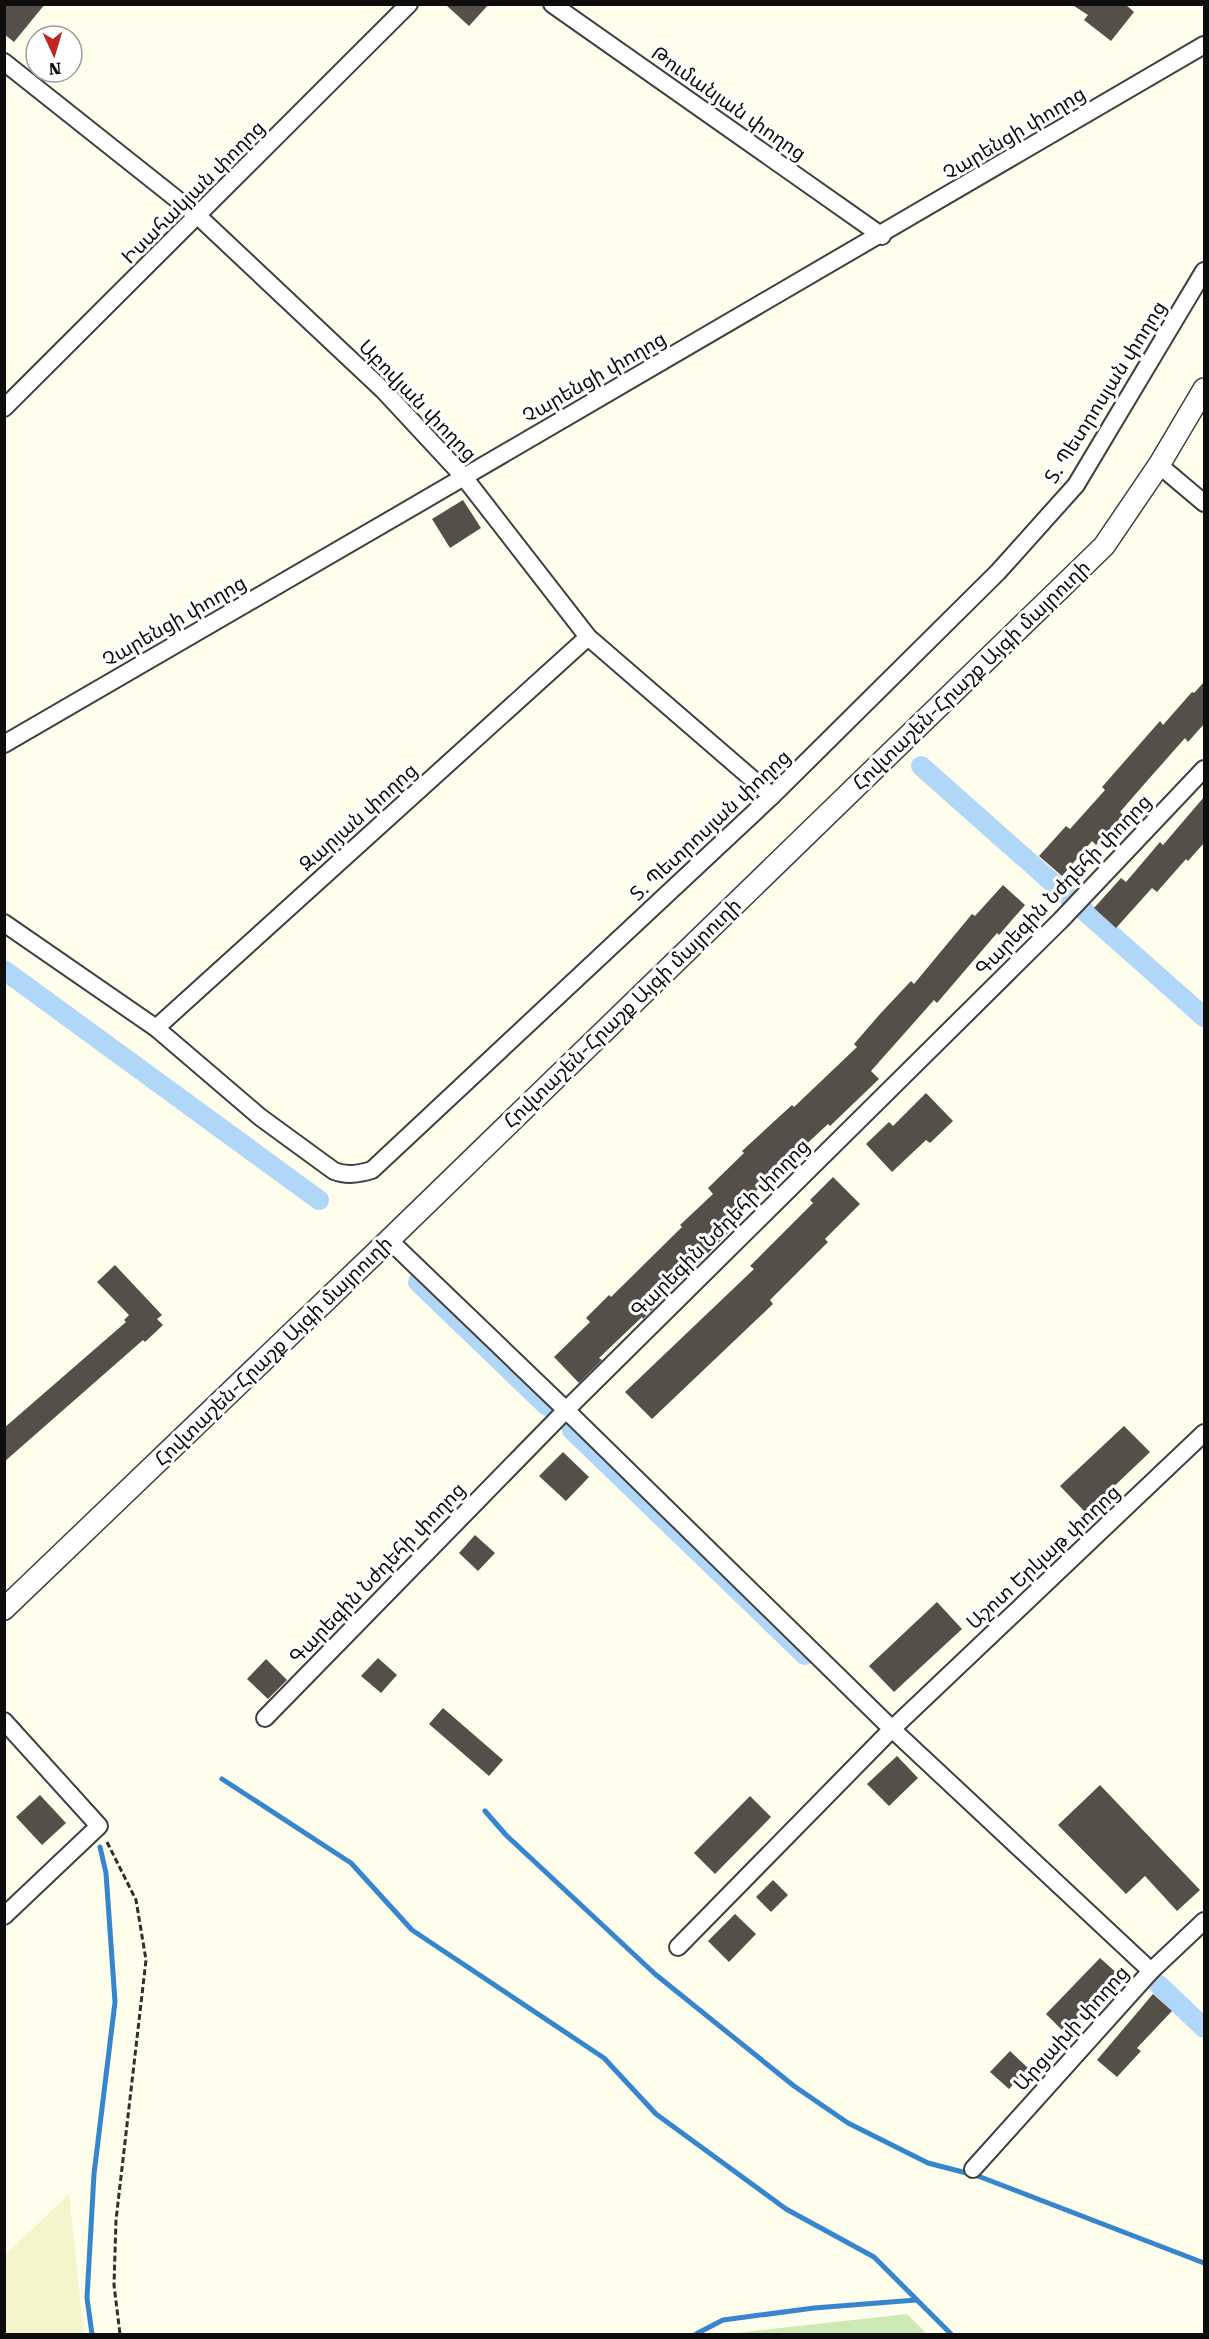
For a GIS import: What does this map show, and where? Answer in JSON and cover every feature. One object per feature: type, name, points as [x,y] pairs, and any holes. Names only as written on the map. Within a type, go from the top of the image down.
[{"type":"street","name":"Իսահակյան փողոց","points":[[4,408],[409,4]]},
{"type":"street","name":"Թումանյան փողոց","points":[[552,4],[882,236]]},
{"type":"street","name":"Չարենցի փողոց","points":[[4,744],[463,476],[882,236],[1204,45]]},
{"type":"street","name":"Աբովյան փողոց","points":[[4,62],[198,216],[384,391],[463,476],[588,637],[772,796]]},
{"type":"street","name":"Տ. Պետրոսյան փողոց","points":[[4,923],[156,1028],[260,1117],[334,1171],[353,1174],[372,1170],[772,796],[998,572],[1076,485],[1204,271]]},
{"type":"street","name":"Հովտաշեն-Հրաշք Այգի մայրուղի","points":[[4,1609],[389,1240],[1104,546],[1159,465],[1204,389]]},
{"type":"street","points":[[1159,465],[1204,502]]},
{"type":"street","name":"Զարյան փողոց","points":[[156,1028],[588,637]]},
{"type":"street","name":"Գարեգին Նժդեհի փողոց","points":[[265,1718],[566,1410],[1061,920],[1204,770]]},
{"type":"street","points":[[389,1240],[892,1728],[1150,1971]]},
{"type":"street","name":"Աշոտ Երկաթ փողոց","points":[[892,1728],[1204,1433]]},
{"type":"street","points":[[4,1722],[99,1826],[4,1916]]},
{"type":"street","points":[[678,1947],[892,1728]]},
{"type":"street","name":"Արցախի փողոց","points":[[973,2169],[1150,1971],[1204,1921]]},
{"type":"path","points":[[99,1826],[136,1900],[146,1959],[116,2220],[114,2285],[120,2334]]},
{"type":"green space","points":[[69,2194],[84,2334],[5,2334],[5,2255]]},
{"type":"green space","points":[[907,2314],[927,2334],[726,2334]]},
{"type":"building","points":[[4,4],[45,4],[29,24],[24,24],[24,30],[14,42],[4,34]]},
{"type":"building","points":[[445,4],[489,4],[469,26]]},
{"type":"building","points":[[1071,4],[1125,4],[1134,12],[1111,41],[1084,20],[1088,15]]},
{"type":"building","points":[[463,500],[481,528],[450,548],[432,519]]},
{"type":"building","points":[[1204,682],[1204,724],[1188,742],[1185,738],[1120,812],[1123,815],[1096,845],[1092,841],[1062,876],[1039,856],[1066,826],[1070,829],[1105,790],[1102,787],[1160,721],[1163,725]]},
{"type":"building","points":[[1204,797],[1204,843],[1188,861],[1186,859],[1157,892],[1152,888],[1116,928],[1094,908],[1121,878],[1126,882],[1160,842],[1163,845]]},
{"type":"building","points":[[1003,885],[1025,905],[999,935],[997,933],[937,1003],[934,1000],[871,1071],[879,1079],[756,1191],[758,1193],[725,1224],[731,1230],[643,1319],[642,1317],[599,1358],[602,1360],[579,1383],[554,1357],[590,1322],[586,1318],[609,1295],[611,1297],[713,1194],[708,1188],[744,1153],[742,1151],[792,1105],[794,1107],[857,1047],[854,1044],[880,1014],[911,981],[914,984],[972,914],[975,916]]},
{"type":"building","points":[[926,1093],[953,1121],[930,1143],[926,1140],[892,1172],[866,1144],[889,1122],[893,1126]]},
{"type":"building","points":[[833,1177],[860,1204],[825,1239],[828,1242],[770,1300],[773,1304],[652,1419],[625,1392],[754,1269],[750,1266],[813,1203],[810,1200]]},
{"type":"building","points":[[115,1265],[162,1315],[157,1319],[163,1325],[4,1462],[4,1428],[126,1322],[124,1320],[129,1315],[97,1282]]},
{"type":"building","points":[[1124,1426],[1150,1452],[1086,1513],[1060,1486]]},
{"type":"building","points":[[563,1452],[589,1477],[566,1501],[539,1476]]},
{"type":"building","points":[[475,1535],[495,1553],[478,1571],[459,1553]]},
{"type":"building","points":[[937,1602],[962,1629],[894,1692],[869,1666]]},
{"type":"building","points":[[378,1658],[397,1675],[381,1693],[361,1676]]},
{"type":"building","points":[[266,1659],[287,1680],[268,1699],[247,1679]]},
{"type":"building","points":[[443,1708],[503,1760],[489,1776],[429,1724]]},
{"type":"building","points":[[897,1756],[918,1778],[889,1806],[867,1784]]},
{"type":"building","points":[[1100,1785],[1200,1890],[1177,1911],[1145,1876],[1126,1894],[1058,1825]]},
{"type":"building","points":[[40,1795],[66,1823],[42,1845],[16,1817]]},
{"type":"building","points":[[750,1796],[771,1817],[715,1874],[694,1853]]},
{"type":"building","points":[[773,1880],[788,1895],[771,1912],[756,1897]]},
{"type":"building","points":[[735,1914],[756,1934],[729,1962],[708,1941]]},
{"type":"building","points":[[1100,1958],[1120,1976],[1096,2003],[1094,2001],[1064,2032],[1046,2014]]},
{"type":"building","points":[[1153,1994],[1172,2011],[1137,2048],[1141,2051],[1117,2077],[1097,2060]]},
{"type":"building","points":[[1010,2051],[1028,2068],[1009,2089],[990,2072]]},
{"type":"waterway","points":[[921,766],[1204,1017]]},
{"type":"waterway","points":[[4,970],[319,1200]]},
{"type":"waterway","points":[[418,1282],[547,1406]]},
{"type":"waterway","points":[[572,1430],[805,1655]]},
{"type":"waterway","points":[[222,1779],[351,1863],[412,1930],[604,2058],[656,2114],[786,2209],[874,2257],[951,2334]]},
{"type":"waterway","points":[[485,1811],[506,1835],[655,1974],[794,2086],[848,2123],[928,2163],[978,2176],[1204,2263]]},
{"type":"waterway","points":[[92,2334],[87,2298],[94,2174],[115,2002],[106,1873],[100,1847]]},
{"type":"waterway","points":[[1159,1985],[1204,2028]]},
{"type":"waterway","points":[[696,2334],[723,2320],[814,2308],[916,2300]]}]
